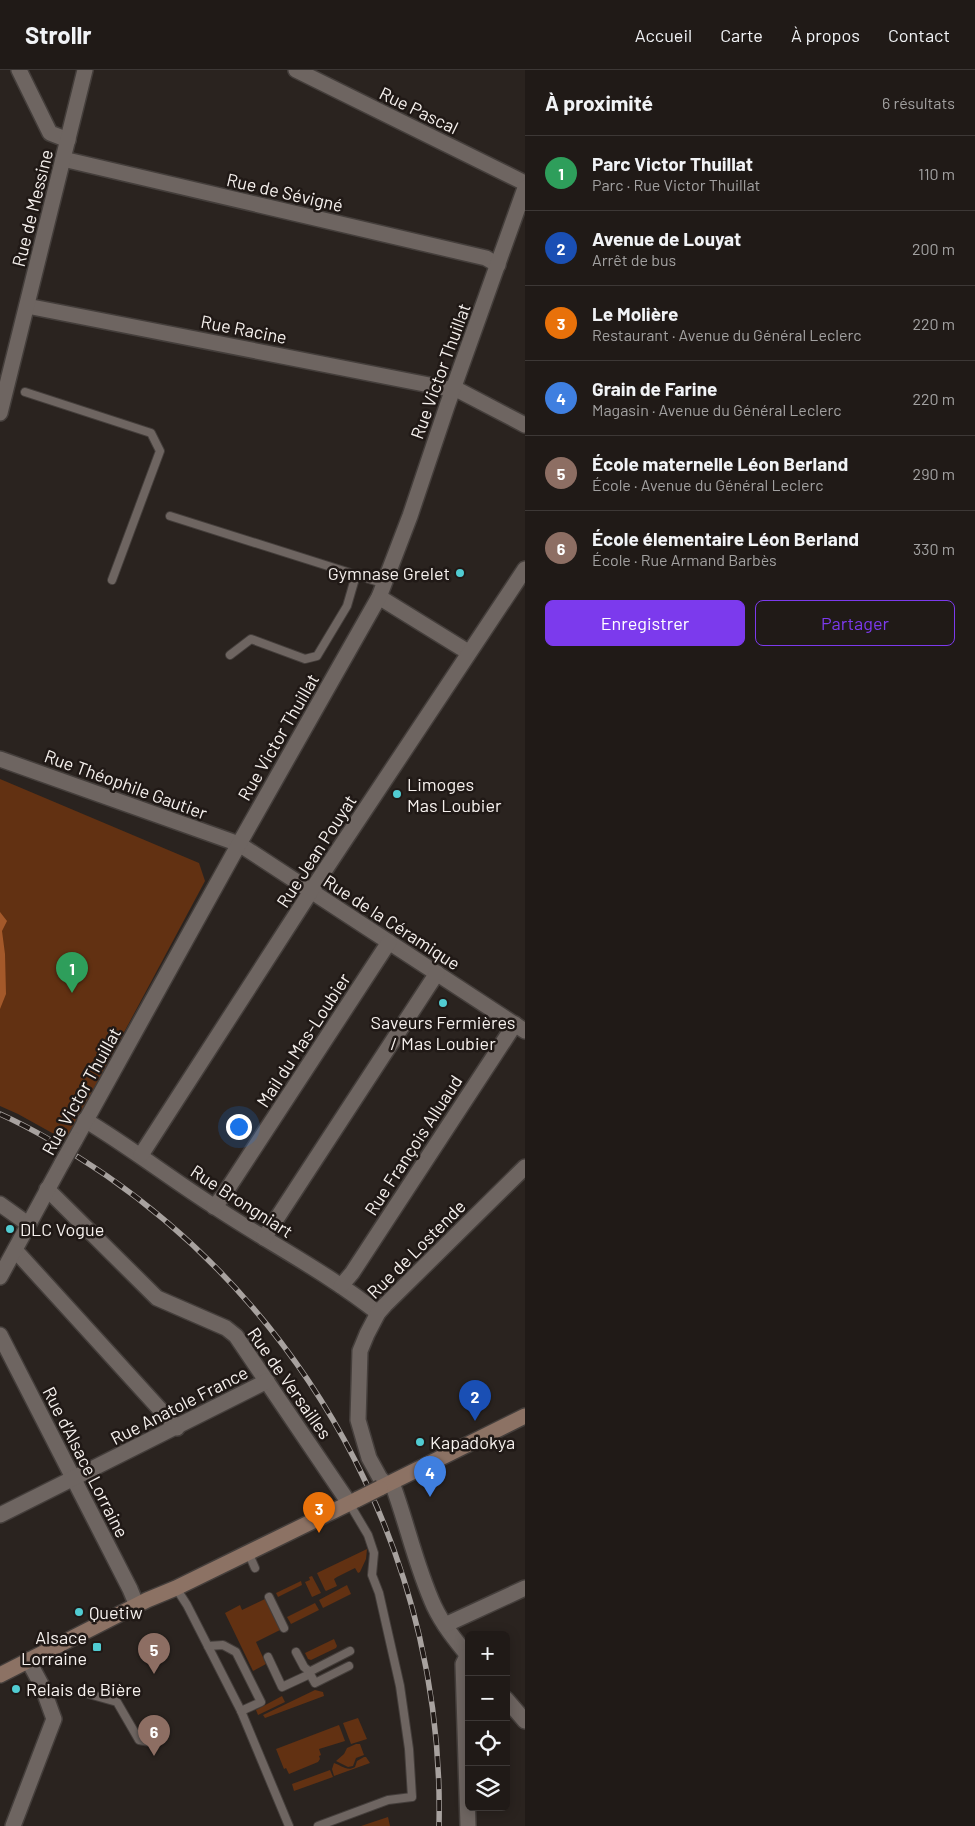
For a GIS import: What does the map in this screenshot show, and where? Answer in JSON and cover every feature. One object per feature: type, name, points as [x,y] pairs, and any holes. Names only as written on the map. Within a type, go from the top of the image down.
[{"type":"main road","points":[[0,1675],[525,1416]]},
{"type":"street","points":[[19,70],[50,133],[68,140]]},
{"type":"street","name":"Rue de Messine","points":[[0,413],[85,70]]},
{"type":"street","name":"Rue Pascal","points":[[296,70],[525,183]]},
{"type":"street","name":"Rue de Sévigné","points":[[63,159],[486,258],[498,265]]},
{"type":"street","name":"Rue Victor Thuillat","points":[[0,1277],[85,1120],[382,590],[410,516],[525,188]]},
{"type":"street","name":"Rue Racine","points":[[27,306],[453,389],[525,425]]},
{"type":"street","name":"Rue Jean Pouyat","points":[[140,1155],[310,892],[525,569]]},
{"type":"street","points":[[382,590],[468,652]]},
{"type":"street","name":"Rue Théophile Gautier","points":[[0,759],[239,844]]},
{"type":"street","name":"Rue de la Céramique","points":[[239,844],[520,1027]]},
{"type":"street","name":"Mail du Mas-Loubier","points":[[214,1207],[389,942]]},
{"type":"street","points":[[264,1238],[437,973]]},
{"type":"street","name":"Rue François Alluaud","points":[[341,1286],[352,1273],[520,1027]]},
{"type":"street","name":"Rue Brongniart","points":[[85,1120],[140,1155],[214,1207],[341,1286],[378,1313]]},
{"type":"street","name":"Rue de Lostende","points":[[465,1652],[445,1626],[434,1606],[414,1551],[386,1485],[369,1458],[358,1420],[360,1351],[378,1313],[525,1168]]},
{"type":"street","name":"Rue de Versailles","points":[[47,1189],[157,1298],[226,1328],[236,1336],[353,1501]]},
{"type":"street","points":[[0,1204],[28,1224]]},
{"type":"street","points":[[15,1250],[176,1428]]},
{"type":"street","name":"Rue d'Alsace Lorraine","points":[[0,1335],[74,1477],[137,1606]]},
{"type":"street","name":"Rue Anatole France","points":[[0,1515],[267,1381]]},
{"type":"street","points":[[445,1626],[525,1588]]},
{"type":"street","points":[[13,1826],[54,1719],[45,1692],[28,1660]]},
{"type":"street","points":[[465,1661],[463,1664],[468,1826]]},
{"type":"street","points":[[510,1704],[525,1721]]},
{"type":"lane","points":[[25,392],[151,433],[160,451],[112,580]]},
{"type":"lane","points":[[170,516],[356,575],[382,590]]},
{"type":"lane","points":[[230,655],[252,639],[305,659],[317,656],[347,606],[356,575]]},
{"type":"lane","points":[[318,1826],[388,1800],[412,1796],[409,1749],[400,1686],[379,1593],[372,1575],[374,1553],[353,1501]]},
{"type":"lane","points":[[248,1552],[255,1568]]},
{"type":"lane","points":[[176,1588],[241,1711],[289,1826]]},
{"type":"lane","points":[[269,1597],[284,1628]]},
{"type":"lane","points":[[208,1646],[223,1645],[236,1652],[260,1702],[241,1711]]},
{"type":"lane","points":[[268,1657],[282,1687],[350,1650]]},
{"type":"lane","points":[[296,1652],[315,1683],[349,1666]]},
{"type":"lane","points":[[85,1693],[117,1702],[139,1740],[155,1743]]},
{"type":"shaded area","points":[[0,779],[199,863],[205,881],[68,1137],[63,1139],[0,1106]]},
{"type":"shaded area","points":[[0,912],[7,921],[2,931],[5,954],[6,994],[0,1009]]},
{"type":"shaded area","points":[[367,1549],[366,1559],[360,1572],[358,1573],[355,1568],[337,1577],[334,1579],[337,1586],[325,1590],[317,1573]]},
{"type":"shaded area","points":[[312,1576],[321,1593],[312,1597],[305,1582],[310,1580],[309,1577]]},
{"type":"shaded area","points":[[301,1581],[302,1585],[278,1597],[276,1593]]},
{"type":"shaded area","points":[[347,1585],[351,1594],[323,1608],[319,1600]]},
{"type":"shaded area","points":[[265,1599],[280,1630],[256,1642],[266,1664],[253,1671],[225,1613],[240,1605],[242,1610]]},
{"type":"shaded area","points":[[315,1603],[319,1610],[291,1624],[287,1617]]},
{"type":"shaded area","points":[[334,1639],[336,1648],[311,1660],[308,1659],[305,1653]]},
{"type":"shaded area","points":[[315,1690],[323,1692],[324,1696],[265,1718],[263,1715]]},
{"type":"shaded area","points":[[282,1696],[285,1702],[258,1715],[256,1710]]},
{"type":"shaded area","points":[[358,1718],[367,1739],[351,1744],[343,1723]]},
{"type":"shaded area","points":[[339,1725],[345,1741],[319,1749],[321,1755],[318,1762],[289,1774],[286,1768],[284,1769],[276,1749]]},
{"type":"shaded area","points":[[360,1744],[364,1755],[356,1758],[353,1766],[348,1767],[336,1761],[344,1754],[347,1748]]},
{"type":"shaded area","points":[[364,1757],[370,1763],[334,1776],[332,1769],[334,1763],[352,1768],[355,1767],[357,1761]]},
{"type":"shaded area","points":[[330,1770],[333,1777],[294,1791],[292,1784]]},
{"type":"shaded area","points":[[388,1817],[390,1826],[361,1826]]},
{"type":"railway","points":[[0,1114],[42,1135],[94,1167],[182,1236],[249,1303],[307,1378],[355,1460],[392,1546],[419,1637],[435,1730],[439,1826]]},
{"type":"place","name":"Gymnase Grelet","points":[[460,573]]},
{"type":"place","name":"Limoges Mas Loubier","points":[[397,794]]},
{"type":"place","name":"Parc Victor Thuillat","points":[[72,993]]},
{"type":"place","name":"Saveurs Fermières / Mas Loubier","points":[[443,1003]]},
{"type":"place","name":"DLC Vogue","points":[[10,1229]]},
{"type":"place","name":"Avenue de Louyat","points":[[475,1421]]},
{"type":"place","name":"Kapadokya","points":[[420,1442]]},
{"type":"place","name":"Grain de Farine","points":[[430,1497]]},
{"type":"place","name":"Le Molière","points":[[319,1533]]},
{"type":"place","name":"Quetiw","points":[[79,1612]]},
{"type":"place","name":"Alsace Lorraine","points":[[97,1647]]},
{"type":"place","name":"École maternelle Léon Berland","points":[[154,1674]]},
{"type":"place","name":"Relais de Bière","points":[[16,1689]]},
{"type":"place","name":"École élementaire Léon Berland","points":[[154,1756]]}]
